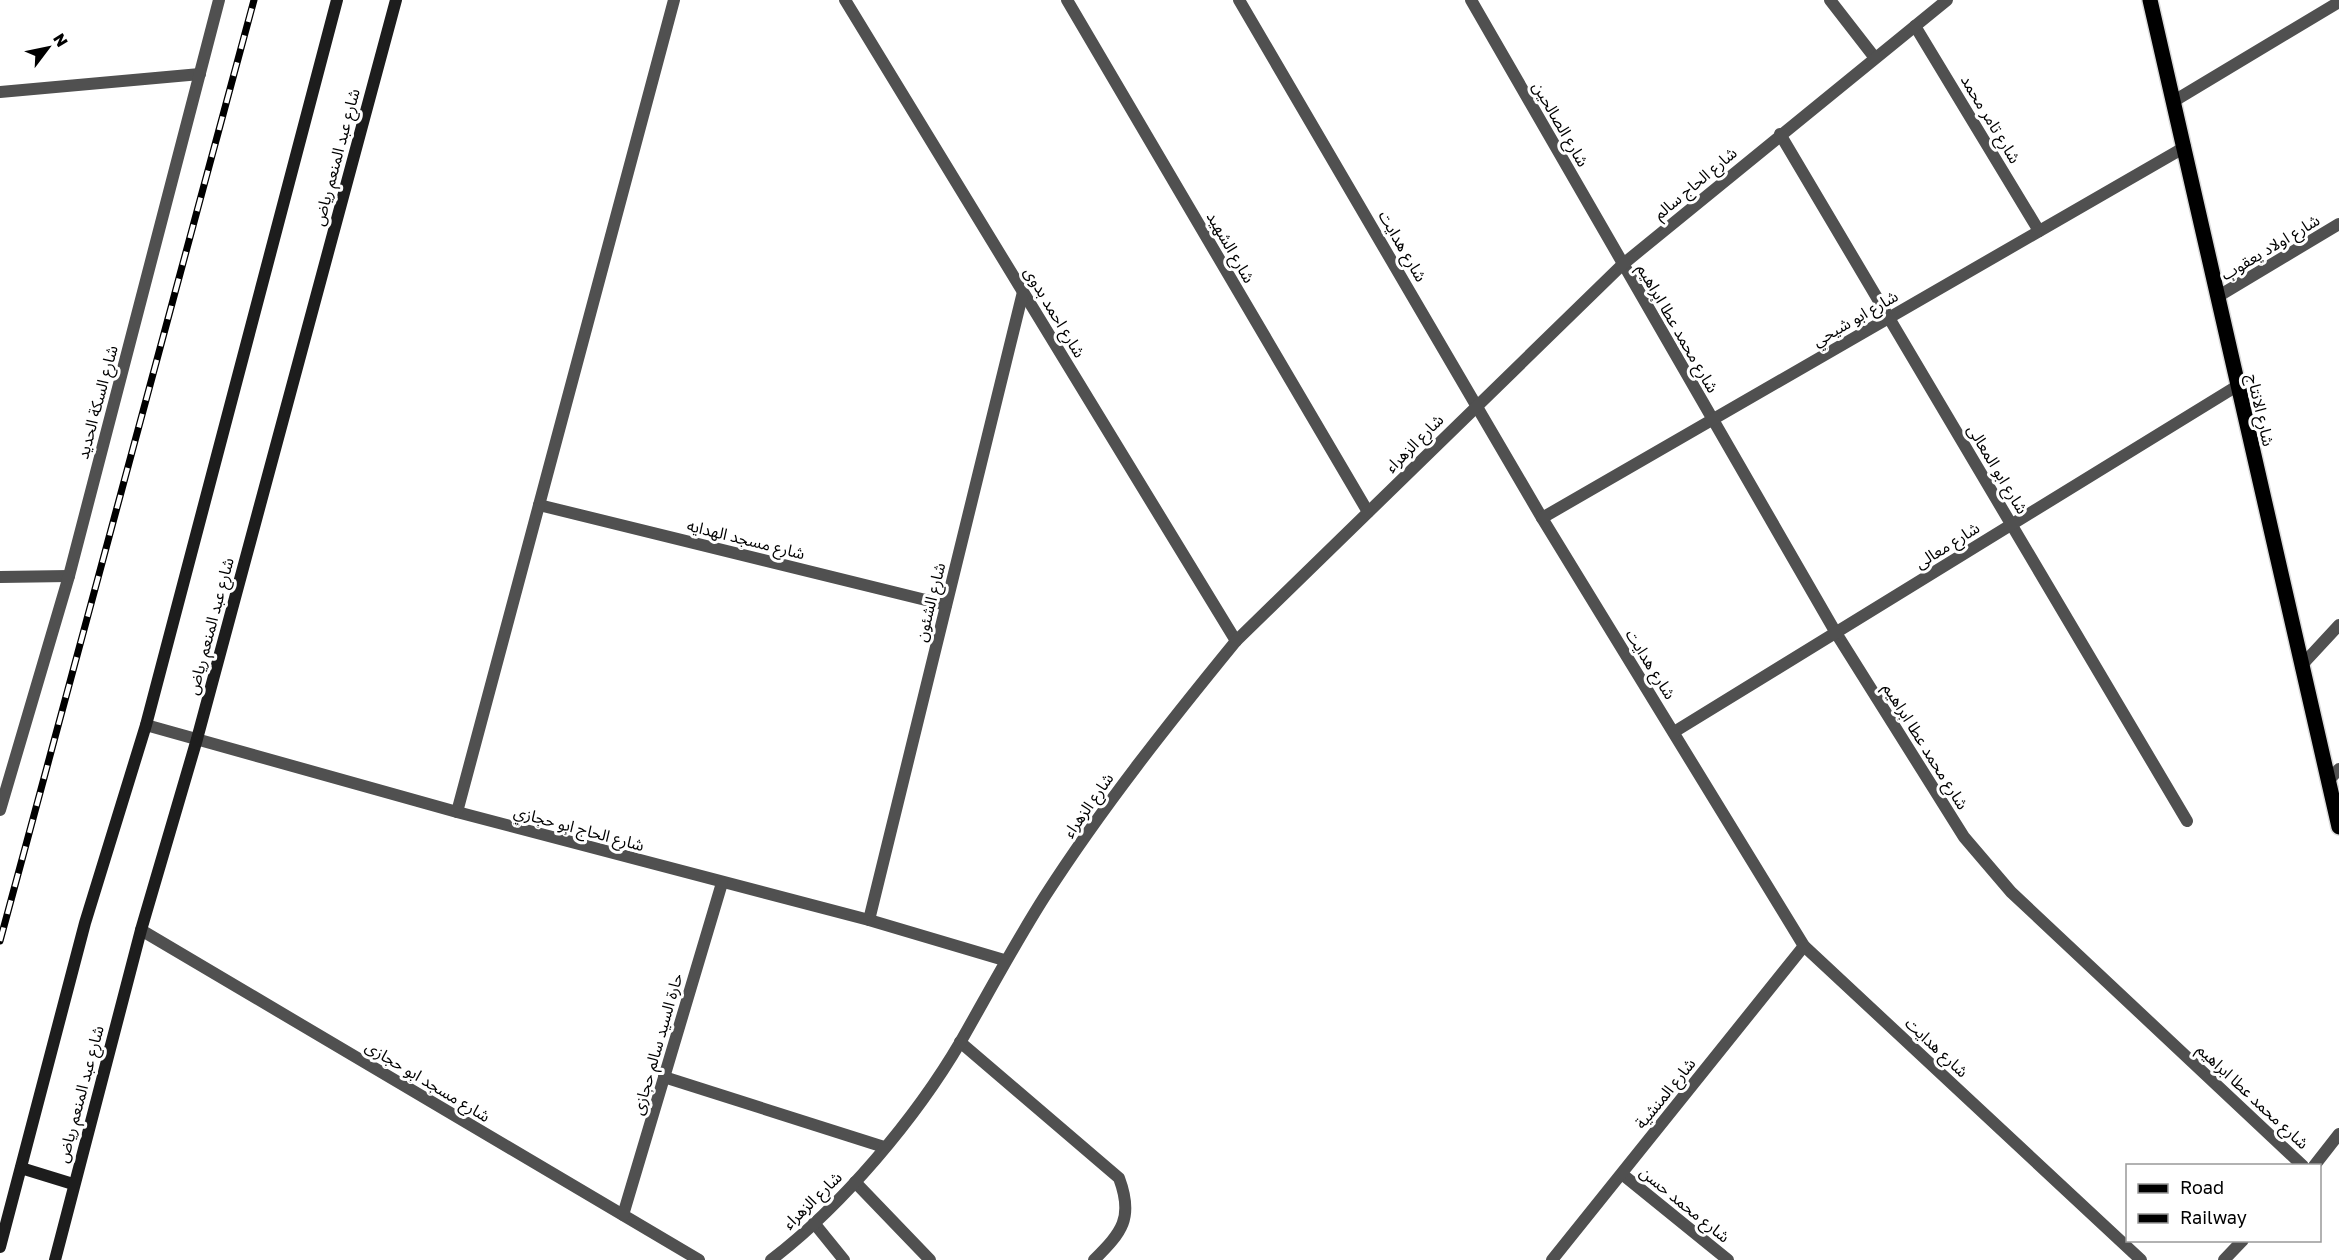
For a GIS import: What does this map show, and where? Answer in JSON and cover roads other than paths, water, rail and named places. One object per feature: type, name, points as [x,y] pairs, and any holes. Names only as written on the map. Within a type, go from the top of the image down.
[{"type":"main road","points":[[0,1247],[85,923],[146,725],[337,0]]},
{"type":"main road","name":"شارع عبد المنعم رياض","points":[[55,1260],[141,930],[197,739],[396,0]]},
{"type":"main road","name":"شارع الانتاج","points":[[2150,0],[2301,666],[2334,775],[2339,827]]},
{"type":"main road","points":[[21,1168],[73,1184]]},
{"type":"street","name":"شارع السكة الحديد","points":[[0,810],[6,771],[69,576],[219,0]]},
{"type":"street","points":[[457,812],[674,0]]},
{"type":"street","name":"شارع احمد بدوى","points":[[844,0],[1236,641]]},
{"type":"street","name":"شارع الشهيد","points":[[1067,0],[1368,512]]},
{"type":"street","name":"شارع هدايت","points":[[1239,0],[1542,518],[1804,946],[2141,1260]]},
{"type":"street","name":"شارع الصالحين","points":[[1471,0],[1622,265]]},
{"type":"street","points":[[1830,0],[1875,58]]},
{"type":"street","name":"شارع الحاج سالم","points":[[1476,404],[1622,265],[1947,0]]},
{"type":"street","points":[[2174,101],[2339,2]]},
{"type":"street","name":"شارع تامر محمد","points":[[1915,26],[2039,231]]},
{"type":"street","points":[[0,92],[200,74]]},
{"type":"street","name":"شارع ابو المعالى","points":[[1780,134],[2187,821]]},
{"type":"street","name":"شارع ابو شيحي","points":[[1542,518],[2185,147]]},
{"type":"street","name":"شارع اولاد يعقوب","points":[[2217,297],[2339,224]]},
{"type":"street","name":"شارع محمد عطا ابراهيم","points":[[1622,265],[1836,633],[1964,837],[2031,911],[2301,1164]]},
{"type":"street","name":"شارع الشئون","points":[[869,920],[1023,292]]},
{"type":"street","name":"شارع معالى","points":[[1674,732],[2237,386]]},
{"type":"street","name":"شارع الزهراء","points":[[771,1260],[814,1223],[855,1182],[884,1147],[960,1042],[1004,960],[1124,783],[1236,641],[1476,404]]},
{"type":"street","name":"شارع مسجد الهدايه","points":[[539,505],[946,605]]},
{"type":"street","points":[[0,577],[69,576]]},
{"type":"street","points":[[2301,666],[2339,625]]},
{"type":"street","name":"شارع الحاج ابو حجازي","points":[[146,725],[457,812],[869,920],[1004,960]]},
{"type":"street","name":"حارة السيد سالم حجازى","points":[[623,1215],[722,883]]},
{"type":"street","name":"شارع مسجد ابو حجازى","points":[[141,930],[699,1260]]},
{"type":"street","name":"شارع المنشية","points":[[1552,1260],[1804,946]]},
{"type":"street","points":[[960,1042],[1119,1178],[1126,1196],[1126,1216],[1119,1233],[1094,1260]]},
{"type":"street","points":[[664,1077],[884,1147]]},
{"type":"street","points":[[2316,1164],[2339,1134]]},
{"type":"street","name":"شارع محمد حسن","points":[[1622,1174],[1728,1260]]},
{"type":"street","points":[[855,1182],[930,1260]]},
{"type":"street","points":[[814,1223],[844,1260]]},
{"type":"street","points":[[2224,1260],[2241,1242]]},
{"type":"railway","points":[[0,941],[254,0]]}]
